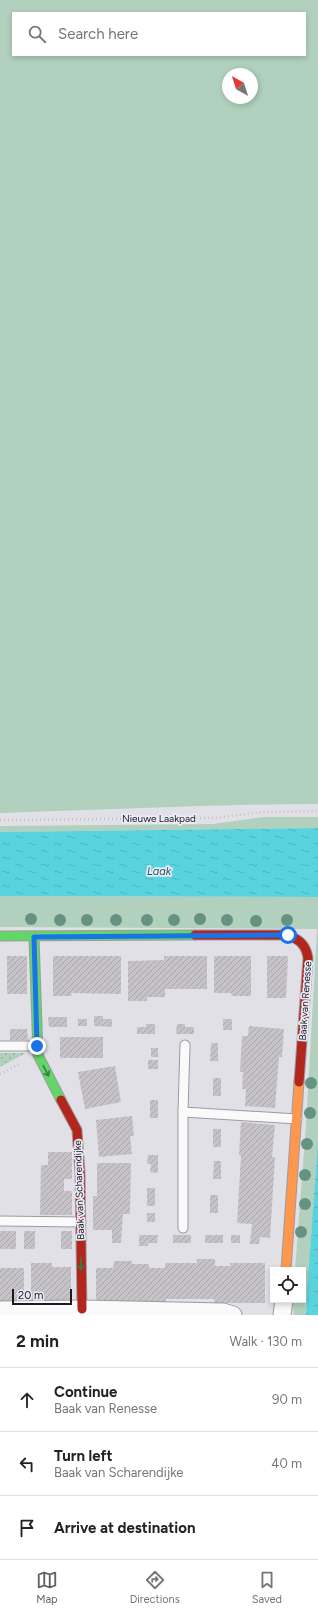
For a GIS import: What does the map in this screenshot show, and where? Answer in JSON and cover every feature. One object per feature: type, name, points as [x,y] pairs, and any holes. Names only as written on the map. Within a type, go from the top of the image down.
[{"type":"street","name":"Baak van Renesse","points":[[0,936],[288,935],[300,939],[307,947],[308,958],[298,1119],[286,1267]]},
{"type":"street","name":"Baak van Scharendijke","points":[[34,937],[38,1054],[77,1130],[81,1222],[82,1309]]},
{"type":"street","points":[[282,1315],[284,1303]]},
{"type":"street","points":[[0,1310],[82,1309],[223,1312],[233,1315]]},
{"type":"lane","points":[[183,1228],[183,1112],[185,1045]]},
{"type":"lane","points":[[0,1046],[37,1046]]},
{"type":"lane","points":[[183,1112],[298,1119]]},
{"type":"lane","points":[[0,1221],[81,1222]]},
{"type":"path","name":"Nieuwe Laakpad","points":[[0,820],[213,818],[263,812],[318,811]]},
{"type":"green space","points":[[0,0],[318,0],[318,804],[0,813]]},
{"type":"green space","points":[[263,817],[318,817],[318,828],[0,832],[0,826],[213,824]]},
{"type":"green space","points":[[0,896],[318,897],[318,1142],[306,1315],[294,1315],[293,1303],[306,1303],[306,1267],[295,1267],[306,1125],[317,929],[0,927]]},
{"type":"green space","points":[[0,1053],[26,1053],[0,1067]]},
{"type":"water","name":"Laak","points":[[318,828],[318,897],[0,896],[0,832]]},
{"type":"water","points":[[318,1142],[318,1315],[306,1315],[307,1293]]},
{"type":"building","points":[[7,956],[27,956],[27,994],[7,994]]},
{"type":"building","points":[[53,956],[121,956],[121,994],[71,993],[72,996],[53,996]]},
{"type":"building","points":[[164,956],[207,956],[207,989],[165,989],[165,997],[147,997],[147,1001],[128,1001],[128,961],[164,960]]},
{"type":"building","points":[[214,956],[251,956],[251,996],[232,996],[231,993],[214,993]]},
{"type":"building","points":[[267,956],[288,956],[286,998],[267,998]]},
{"type":"building","points":[[94,1016],[103,1016],[103,1019],[112,1019],[112,1027],[94,1026]]},
{"type":"building","points":[[48,1017],[67,1017],[67,1027],[49,1027]]},
{"type":"building","points":[[78,1019],[87,1019],[87,1026],[78,1026]]},
{"type":"building","points":[[223,1019],[232,1019],[232,1030],[223,1030]]},
{"type":"building","points":[[146,1024],[155,1024],[155,1034],[137,1034],[137,1027],[146,1027]]},
{"type":"building","points":[[177,1024],[185,1024],[185,1027],[194,1027],[194,1034],[176,1034]]},
{"type":"building","points":[[249,1026],[284,1029],[282,1057],[279,1057],[275,1108],[245,1106],[246,1089],[242,1089],[243,1072],[240,1072],[242,1036],[248,1036]]},
{"type":"building","points":[[10,1029],[27,1029],[28,1040],[10,1040]]},
{"type":"building","points":[[60,1037],[103,1037],[103,1058],[60,1058]]},
{"type":"building","points":[[211,1043],[218,1043],[218,1061],[210,1061]]},
{"type":"building","points":[[151,1048],[158,1048],[158,1057],[151,1057]]},
{"type":"building","points":[[148,1060],[158,1060],[158,1069],[148,1069]]},
{"type":"building","points":[[115,1066],[121,1102],[85,1109],[78,1072]]},
{"type":"building","points":[[213,1078],[221,1078],[221,1096],[213,1096]]},
{"type":"building","points":[[150,1100],[158,1100],[158,1118],[150,1118]]},
{"type":"building","points":[[132,1116],[134,1136],[130,1136],[132,1154],[99,1157],[96,1120]]},
{"type":"building","points":[[241,1122],[275,1125],[272,1157],[275,1157],[270,1238],[260,1237],[259,1244],[250,1244],[252,1224],[237,1223],[241,1156],[239,1155]]},
{"type":"building","points":[[213,1129],[221,1129],[221,1147],[213,1147]]},
{"type":"building","points":[[48,1152],[72,1152],[72,1179],[64,1179],[64,1191],[72,1191],[72,1215],[40,1215],[41,1165],[48,1165]]},
{"type":"building","points":[[148,1155],[158,1155],[158,1173],[150,1172],[151,1164],[147,1164]]},
{"type":"building","points":[[214,1161],[221,1161],[221,1179],[213,1179]]},
{"type":"building","points":[[97,1163],[131,1163],[130,1214],[123,1214],[121,1243],[112,1243],[112,1230],[93,1230],[93,1196],[97,1196]]},
{"type":"building","points":[[147,1188],[155,1188],[155,1206],[147,1206]]},
{"type":"building","points":[[210,1195],[218,1195],[218,1213],[210,1213]]},
{"type":"building","points":[[147,1213],[155,1213],[155,1222],[147,1222]]},
{"type":"building","points":[[0,1231],[16,1231],[16,1249],[0,1249]]},
{"type":"building","points":[[24,1231],[35,1231],[35,1249],[24,1249]]},
{"type":"building","points":[[61,1231],[72,1231],[72,1249],[61,1249]]},
{"type":"building","points":[[139,1235],[158,1235],[157,1243],[148,1243],[148,1246],[139,1246]]},
{"type":"building","points":[[173,1235],[191,1235],[191,1243],[173,1243]]},
{"type":"building","points":[[205,1235],[223,1235],[223,1243],[205,1243]]},
{"type":"building","points":[[231,1235],[240,1235],[240,1243],[231,1243]]},
{"type":"building","points":[[197,1259],[215,1259],[215,1266],[230,1266],[230,1263],[265,1263],[265,1303],[214,1303],[214,1299],[166,1299],[166,1303],[96,1301],[96,1268],[113,1268],[114,1261],[132,1261],[132,1264],[149,1264],[149,1268],[165,1268],[165,1263],[197,1263]]},
{"type":"building","points":[[31,1263],[52,1263],[52,1267],[71,1267],[71,1298],[67,1301],[31,1301]]},
{"type":"building","points":[[0,1268],[24,1268],[24,1303],[0,1303]]},
{"type":"traffic: fast","points":[[0,936],[195,935]]},
{"type":"traffic: fast","points":[[34,937],[38,1055],[61,1100]]},
{"type":"traffic: slow","points":[[286,1267],[299,1082]]},
{"type":"traffic: jam","points":[[195,935],[288,935],[299,941],[304,946],[308,958],[299,1082]]},
{"type":"traffic: jam","points":[[61,1100],[77,1130],[80,1173],[82,1309]]},
{"type":"route","points":[[37,1046],[34,937],[288,935]]}]
